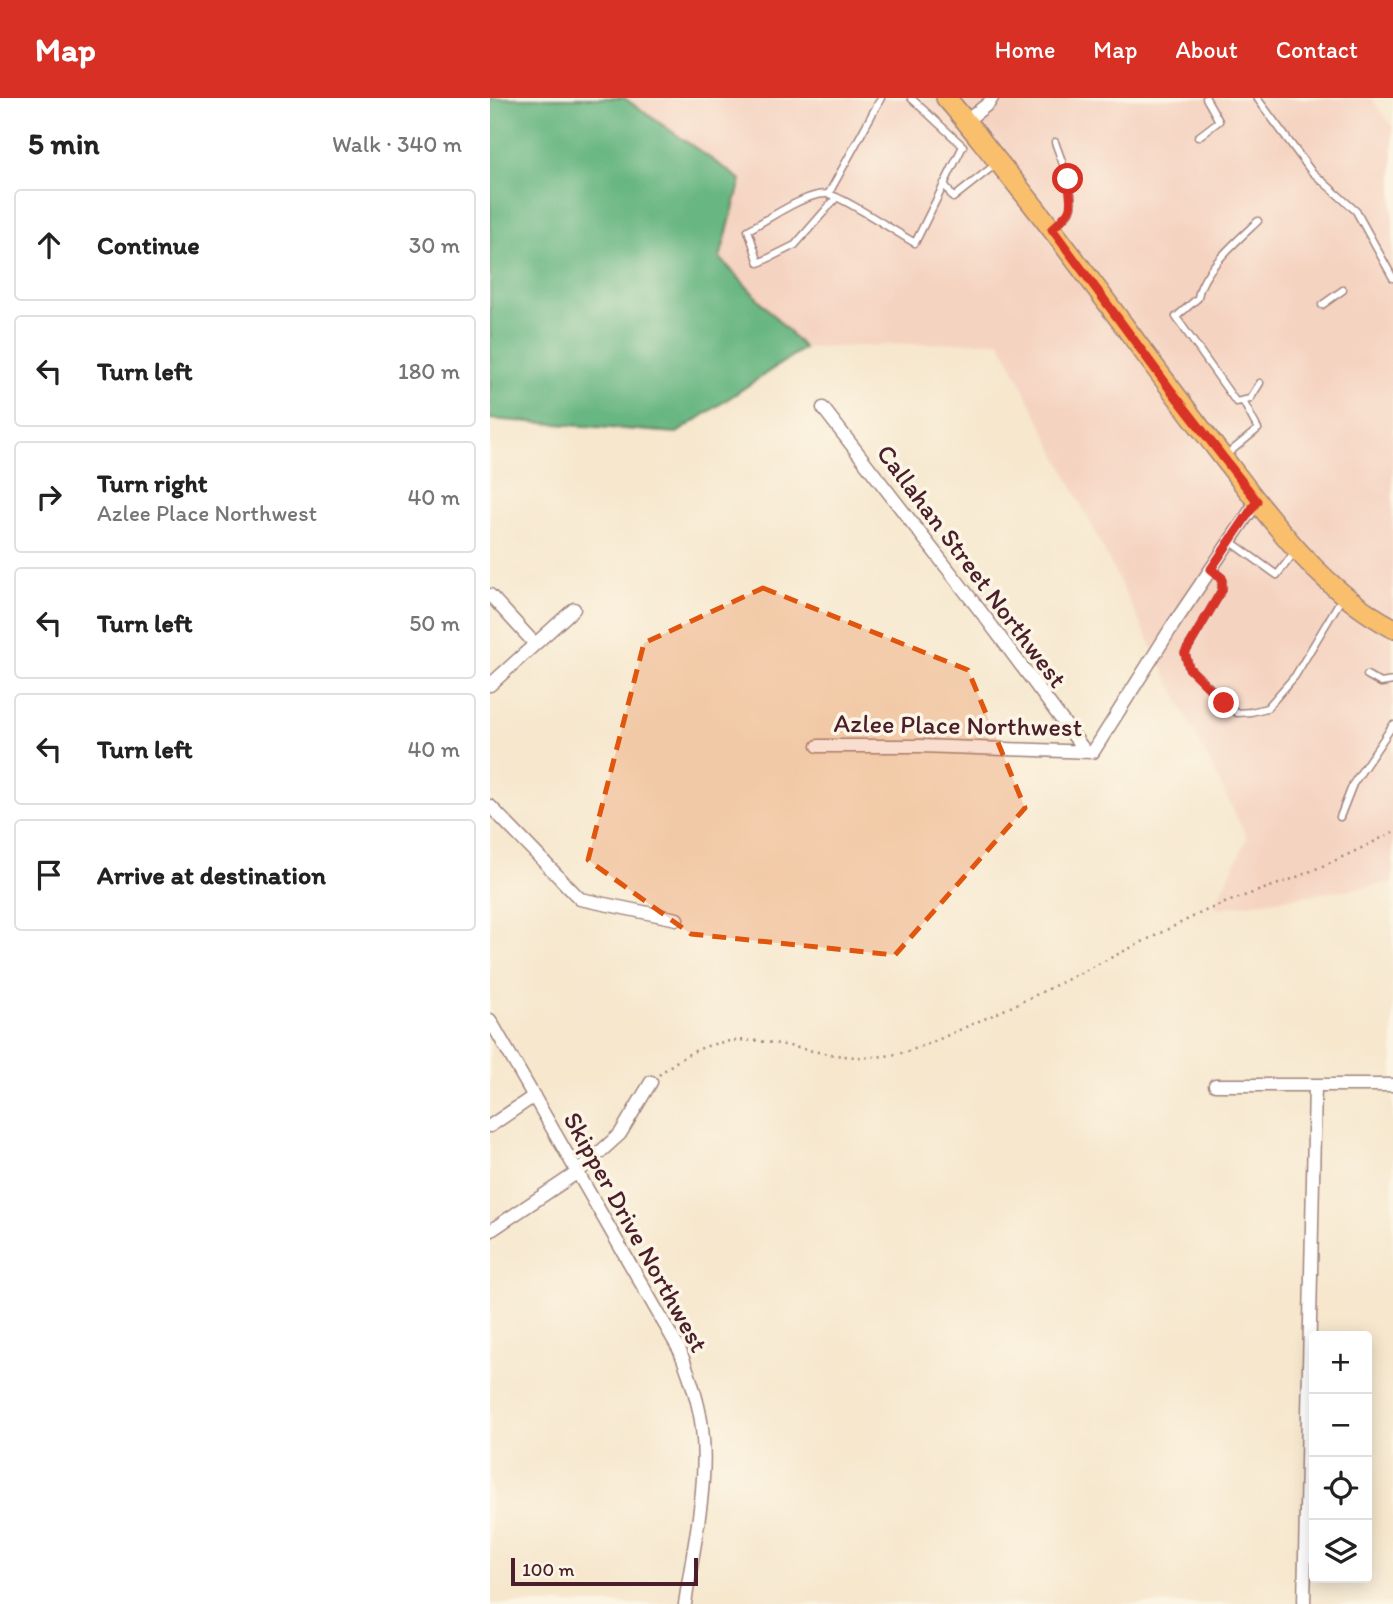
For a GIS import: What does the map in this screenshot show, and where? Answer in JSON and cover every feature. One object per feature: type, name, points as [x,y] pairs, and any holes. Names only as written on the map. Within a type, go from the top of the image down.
[{"type":"main road","points":[[946,98],[971,118],[1006,158],[1030,199]]},
{"type":"main road","points":[[963,98],[971,118],[999,163],[1030,199],[1257,501],[1298,548],[1344,594],[1393,628]]},
{"type":"street","points":[[971,118],[992,98]]},
{"type":"street","name":"Callahan Street Northwest","points":[[823,408],[1085,751]]},
{"type":"street","name":"Azlee Place Northwest","points":[[818,746],[920,746],[1093,752],[1257,501]]},
{"type":"street","points":[[490,595],[535,644]]},
{"type":"street","points":[[490,685],[574,609]]},
{"type":"street","points":[[490,806],[580,898],[677,919]]},
{"type":"street","name":"Skipper Drive Northwest","points":[[490,1020],[680,1351],[694,1388],[702,1427],[704,1455],[685,1604]]},
{"type":"street","points":[[490,1231],[578,1172],[620,1134],[651,1082]]},
{"type":"street","points":[[1215,1085],[1393,1085]]},
{"type":"street","points":[[1304,1604],[1315,1085]]},
{"type":"street","points":[[490,1126],[534,1096]]},
{"type":"lane","points":[[829,193],[881,98]]},
{"type":"lane","points":[[836,198],[795,246],[759,263],[748,230],[810,197],[829,193],[915,243],[963,146],[911,98]]},
{"type":"lane","points":[[1198,137],[1219,121],[1206,98]]},
{"type":"lane","points":[[1258,98],[1311,171],[1356,211],[1393,277]]},
{"type":"lane","points":[[1052,229],[1068,214],[1071,206],[1068,179],[1055,142]]},
{"type":"lane","points":[[944,183],[953,198],[999,163]]},
{"type":"lane","points":[[1223,458],[1258,429],[1176,317],[1198,298],[1199,285],[1258,221]]},
{"type":"lane","points":[[1322,305],[1343,290]]},
{"type":"lane","points":[[1240,401],[1250,399],[1260,383]]},
{"type":"lane","points":[[1230,541],[1277,575],[1298,548]]},
{"type":"lane","points":[[1211,569],[1222,578],[1222,590],[1185,653],[1185,659],[1189,668],[1237,713],[1267,708],[1295,676],[1344,594]]},
{"type":"lane","points":[[1367,676],[1381,683],[1393,681]]},
{"type":"lane","points":[[1340,817],[1353,784],[1393,725]]},
{"type":"path","points":[[651,1082],[670,1065],[704,1046],[727,1040],[750,1039],[799,1047],[831,1056],[862,1058],[889,1056],[912,1050],[1012,1006],[1206,911],[1294,878],[1393,832]]},
{"type":"highlighted area","points":[[763,588],[968,670],[1025,808],[895,955],[691,934],[588,860],[644,643]]},
{"type":"shaded area","points":[[624,98],[1371,98],[1393,128],[1393,883],[1213,909],[1247,838],[1000,341],[804,348],[720,258],[741,180]]},
{"type":"green space","points":[[490,98],[624,98],[741,180],[720,258],[804,348],[677,433],[490,419]]},
{"type":"route","points":[[1068,179],[1071,206],[1068,214],[1052,229],[1257,501],[1211,569],[1222,578],[1222,590],[1185,653],[1189,668],[1224,703]]}]
